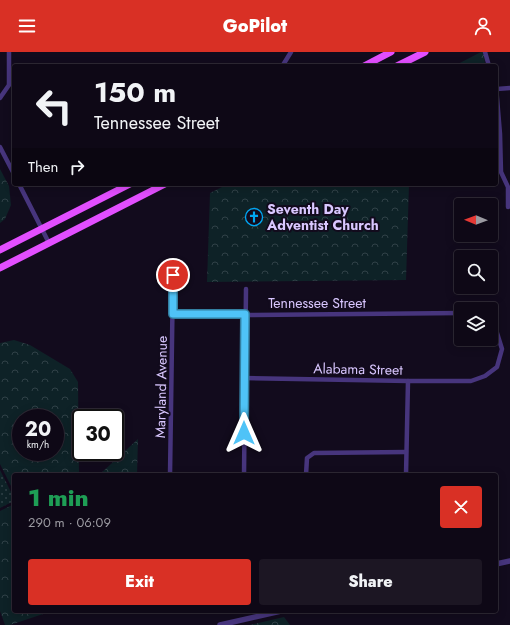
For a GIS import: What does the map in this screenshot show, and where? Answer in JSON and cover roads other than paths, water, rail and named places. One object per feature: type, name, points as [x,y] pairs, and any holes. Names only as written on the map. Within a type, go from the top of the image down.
[{"type":"main road","points":[[368,64],[391,52]]},
{"type":"main road","points":[[401,64],[425,52]]},
{"type":"main road","points":[[0,250],[126,186]]},
{"type":"main road","points":[[0,268],[161,186]]},
{"type":"street","points":[[0,98],[9,85],[9,52]]},
{"type":"street","points":[[284,64],[292,52]]},
{"type":"street","points":[[485,52],[488,64]]},
{"type":"street","points":[[498,87],[510,88]]},
{"type":"street","points":[[498,110],[501,172],[508,186],[508,207]]},
{"type":"street","points":[[0,147],[12,170]]},
{"type":"street","points":[[20,186],[49,243]]},
{"type":"street","name":"Maryland Avenue","points":[[170,473],[173,275]]},
{"type":"street","points":[[244,473],[246,289]]},
{"type":"street","name":"Tennessee Street","points":[[173,314],[454,313]]},
{"type":"street","name":"Alabama Street","points":[[244,378],[471,381],[485,376],[497,367],[502,349],[498,336]]},
{"type":"street","points":[[406,473],[408,381]]},
{"type":"street","points":[[306,473],[307,458],[314,454],[406,452]]},
{"type":"street","points":[[498,564],[510,561]]},
{"type":"street","points":[[220,625],[263,613]]},
{"type":"place","name":"Seventh Day Adventist Church","points":[[254,217]]}]
